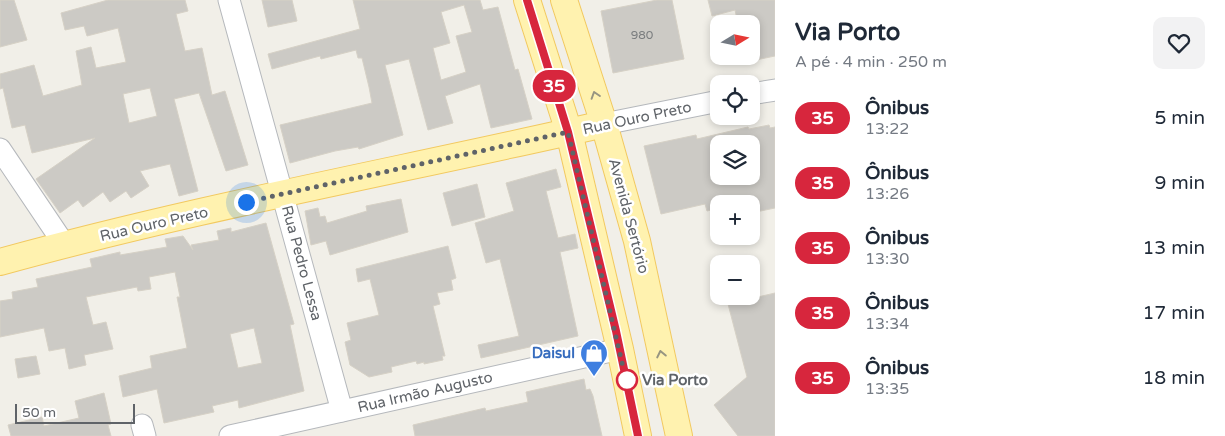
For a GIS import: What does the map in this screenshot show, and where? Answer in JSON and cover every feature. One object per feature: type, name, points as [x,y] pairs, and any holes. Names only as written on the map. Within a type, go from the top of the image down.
[{"type":"main road","points":[[527,0],[568,132],[620,349],[638,436]]},
{"type":"main road","name":"Avenida Sertório","points":[[564,0],[604,124],[637,241],[679,436]]},
{"type":"main road","name":"Rua Ouro Preto","points":[[0,262],[64,244],[604,124]]},
{"type":"street","name":"Rua Pedro Lessa","points":[[229,0],[342,411]]},
{"type":"street","points":[[760,92],[775,90]]},
{"type":"street","name":"Rua Ouro Preto","points":[[604,124],[710,103]]},
{"type":"street","points":[[0,149],[64,244]]},
{"type":"street","name":"Rua Irmão Augusto","points":[[230,436],[620,349]]},
{"type":"building","points":[[0,0],[14,0],[27,40],[0,47]]},
{"type":"building","points":[[108,0],[185,0],[188,11],[176,14],[185,51],[202,48],[212,95],[225,91],[248,165],[226,171],[199,93],[174,99],[198,191],[179,196],[170,164],[140,171],[149,186],[131,198],[126,191],[110,202],[103,192],[83,207],[78,200],[60,213],[36,179],[95,138],[32,153],[25,125],[12,128],[3,88],[0,89],[0,74],[34,65],[43,96],[82,85],[76,51],[91,47],[96,68],[126,62],[118,28],[87,36],[84,26],[65,30],[61,13]],"holes":[[[150,88],[157,116],[129,123],[123,94]]]},
{"type":"building","points":[[262,0],[292,0],[297,21],[268,27]]},
{"type":"building","points":[[353,0],[480,0],[483,10],[498,7],[515,70],[518,69],[532,119],[491,128],[480,84],[445,96],[453,123],[428,130],[409,59],[385,65],[403,135],[359,149],[358,147],[335,151],[290,163],[280,125],[372,103],[369,87],[362,58],[358,58],[356,50],[321,59],[320,56],[272,69],[268,54],[360,29]],"holes":[[[464,5],[472,32],[456,36],[466,72],[441,80],[433,48],[450,43],[441,12]]]},
{"type":"building","points":[[657,0],[672,0],[684,59],[613,73],[601,11]]},
{"type":"building","points":[[708,0],[775,0],[775,56],[760,59],[760,15],[736,15],[735,10],[712,15]]},
{"type":"building","points":[[769,125],[770,128],[775,127],[775,208],[760,211],[760,195],[710,195],[710,210],[707,211],[705,204],[661,214],[644,146],[696,135],[697,139],[710,136],[710,185],[760,185],[760,135],[714,135],[748,127],[749,129]]},
{"type":"building","points":[[556,169],[561,187],[546,191],[558,238],[575,234],[578,248],[560,252],[578,336],[481,358],[478,345],[519,336],[500,259],[486,263],[475,223],[514,211],[506,183]]},
{"type":"building","points":[[477,184],[485,217],[452,226],[443,193]]},
{"type":"building","points":[[401,199],[408,232],[330,255],[326,241],[311,245],[305,211],[318,208],[320,217],[325,216],[327,223],[367,211],[366,206]]},
{"type":"building","points":[[266,223],[294,324],[290,325],[304,391],[239,408],[238,400],[212,406],[214,412],[164,423],[157,389],[123,397],[119,376],[152,368],[150,356],[187,348],[177,297],[180,297],[175,272],[149,277],[151,289],[138,291],[137,287],[86,297],[93,325],[106,322],[113,349],[84,355],[86,365],[69,369],[65,348],[49,351],[44,328],[0,337],[0,301],[13,299],[12,292],[38,287],[36,279],[92,267],[90,259],[120,252],[120,255],[167,247],[165,239],[183,236],[193,250],[191,245],[219,240],[217,231],[231,228],[231,232]],"holes":[[[254,328],[262,363],[238,368],[230,334]]]},
{"type":"building","points":[[448,246],[456,278],[451,280],[453,290],[437,293],[440,304],[433,306],[445,356],[442,356],[443,360],[424,364],[424,362],[417,364],[416,361],[391,367],[392,372],[369,377],[350,365],[345,342],[351,340],[347,323],[379,315],[370,279],[358,282],[356,269]]},
{"type":"building","points":[[775,293],[775,436],[738,436],[714,405],[747,377],[728,305],[760,305],[760,297]]},
{"type":"building","points":[[36,356],[40,374],[18,378],[15,359]]},
{"type":"building","points":[[584,379],[586,390],[590,389],[593,396],[602,436],[415,436],[413,425],[485,408],[486,411],[528,402],[526,392]]},
{"type":"building","points":[[104,393],[111,424],[108,425],[111,436],[11,436],[8,425],[42,417],[44,426],[79,418],[75,401]]},
{"type":"bus line","name":"35","points":[[527,0],[568,132],[604,276],[638,436]]},
{"type":"place","name":"Daisul","points":[[594,377]]},
{"type":"place","name":"Via Porto","points":[[627,380]]},
{"type":"route","points":[[246,202],[568,132],[604,276],[627,384],[627,380]]}]
